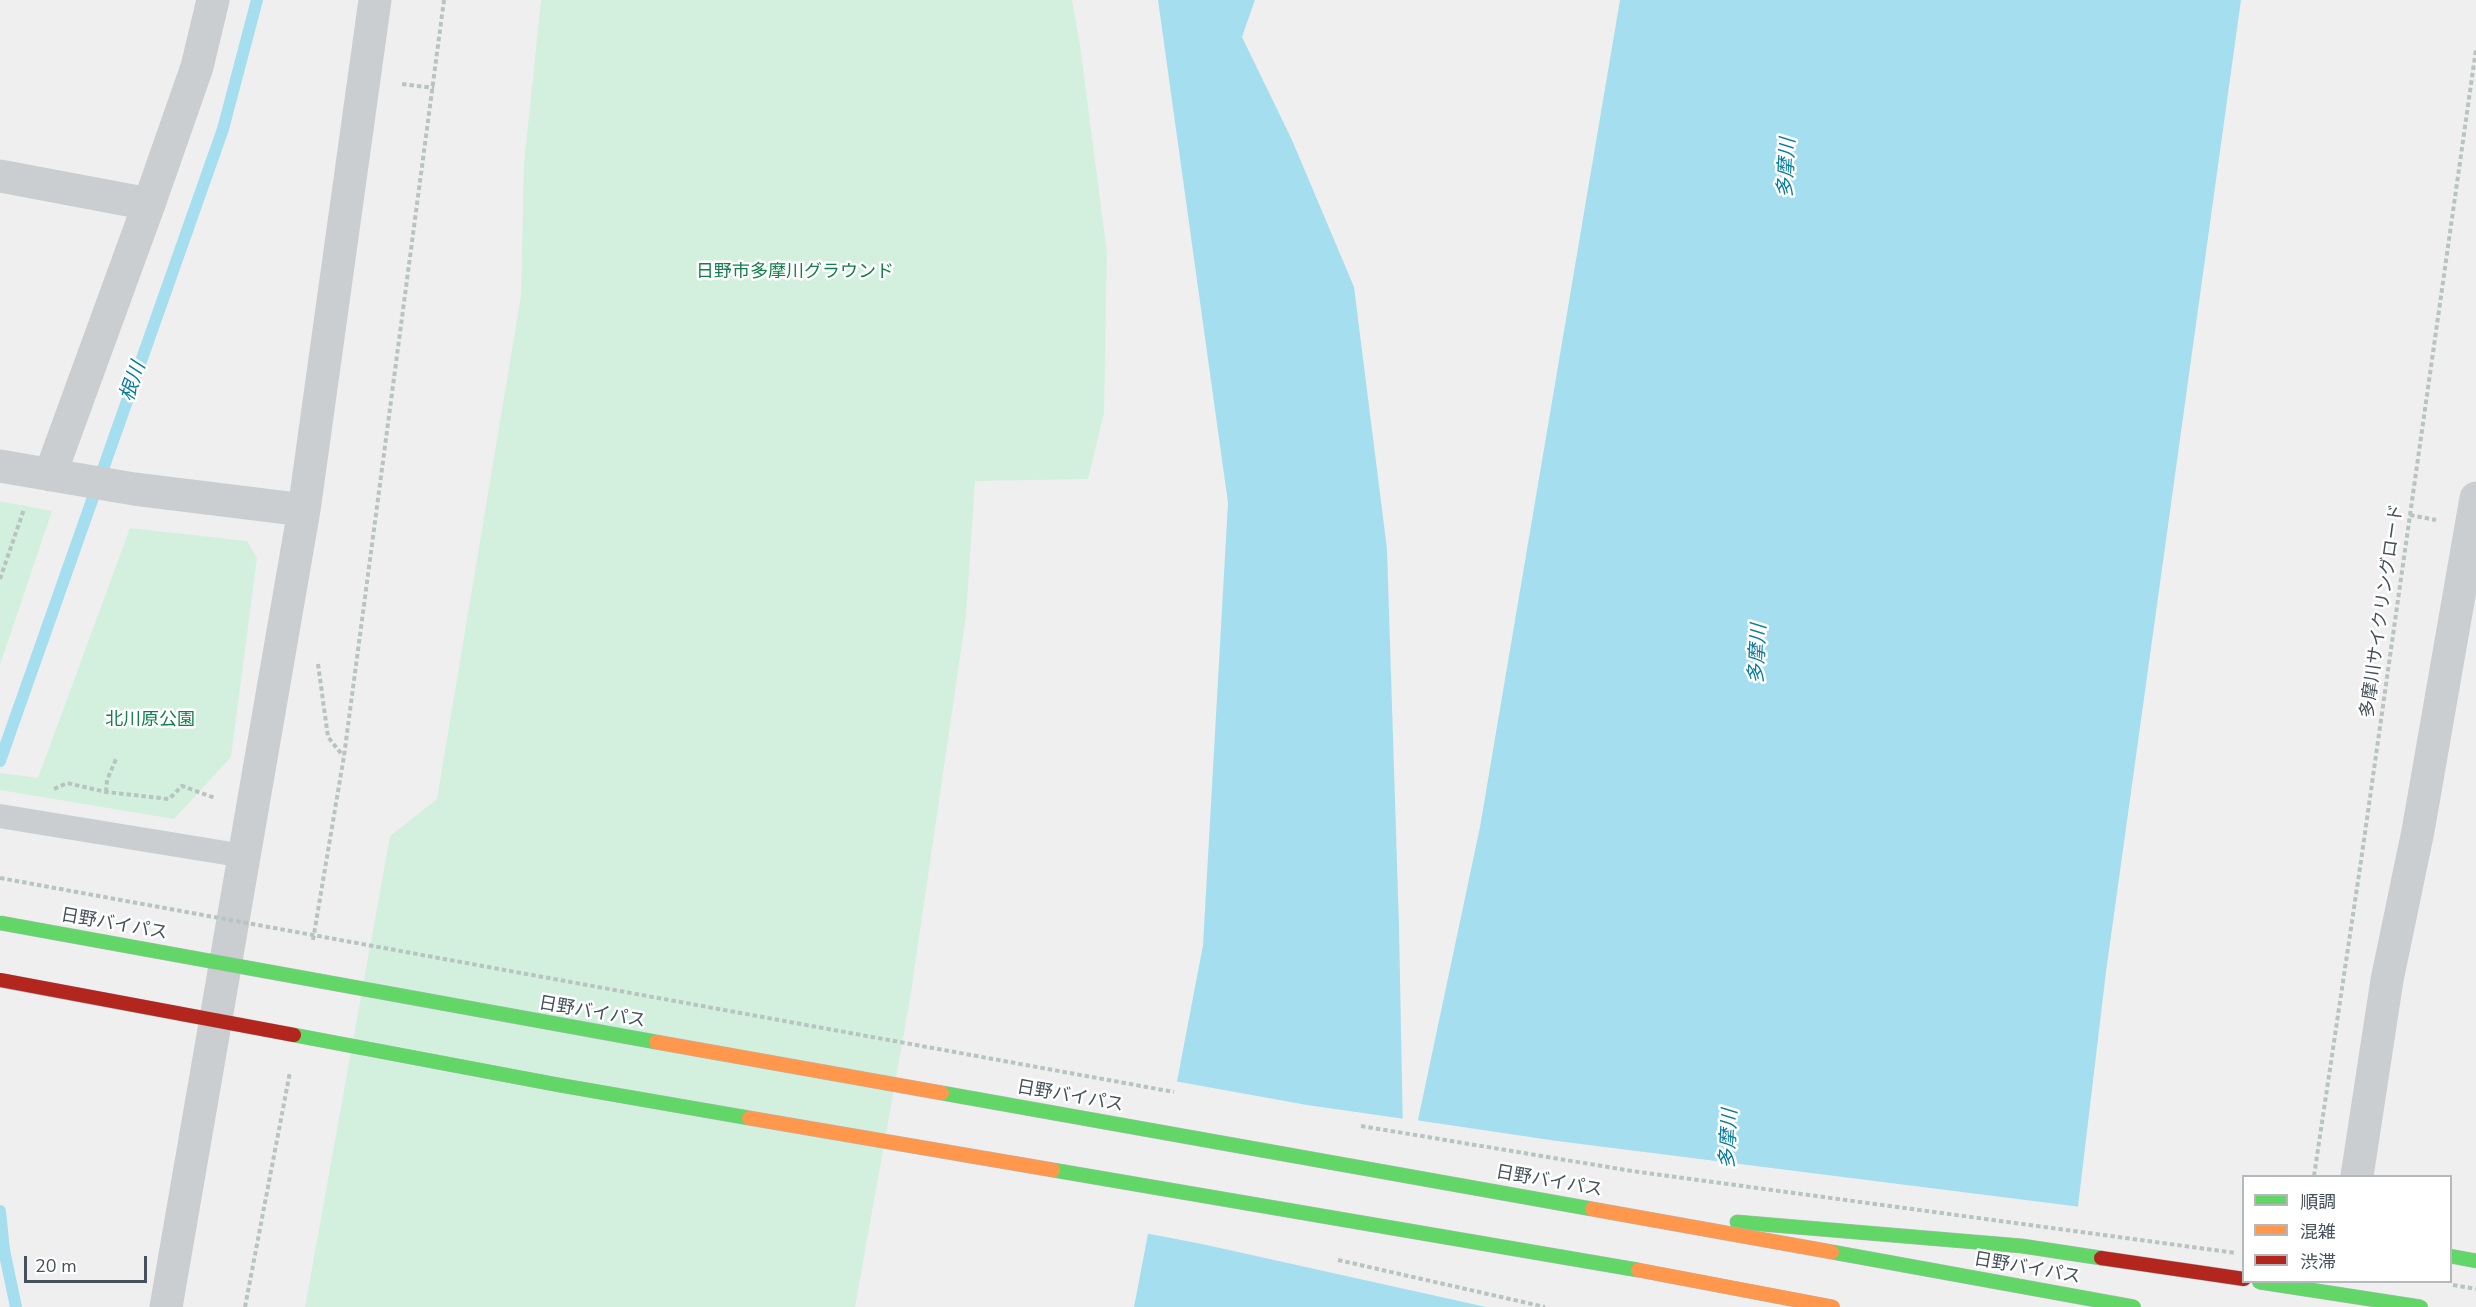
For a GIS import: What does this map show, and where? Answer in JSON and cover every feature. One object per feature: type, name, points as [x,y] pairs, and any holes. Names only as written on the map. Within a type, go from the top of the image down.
[{"type":"highway","name":"日野バイパス","points":[[0,923],[514,1018],[1619,1212],[2134,1307]]},
{"type":"highway","points":[[0,980],[559,1085],[1615,1266],[1833,1307]]},
{"type":"highway","points":[[1619,1212],[2022,1246],[2242,1279]]},
{"type":"highway","points":[[2452,1256],[2476,1261]]},
{"type":"highway","points":[[1615,1266],[1763,1307]]},
{"type":"highway","points":[[2271,1283],[2421,1307]]},
{"type":"street","points":[[61,477],[149,204],[197,67],[213,0]]},
{"type":"street","points":[[166,1307],[304,510],[375,0]]},
{"type":"street","points":[[0,176],[149,204]]},
{"type":"street","points":[[0,466],[134,489],[304,510]]},
{"type":"street","points":[[2356,1175],[2387,980],[2418,831],[2476,498]]},
{"type":"street","points":[[2339,1307],[2342,1283]]},
{"type":"lane","points":[[1,816],[244,856]]},
{"type":"path","points":[[312,948],[344,756],[444,0]]},
{"type":"path","name":"多摩川サイクリングロード","points":[[2314,1175],[2476,49]]},
{"type":"path","points":[[398,84],[434,88]]},
{"type":"path","points":[[0,579],[25,506]]},
{"type":"path","points":[[317,660],[328,737],[344,756]]},
{"type":"path","points":[[106,792],[107,780],[116,759]]},
{"type":"path","points":[[51,791],[67,783],[106,792],[169,799],[182,786],[215,798]]},
{"type":"path","points":[[0,878],[1178,1093]]},
{"type":"path","points":[[245,1307],[291,1065]]},
{"type":"path","points":[[1354,1124],[1632,1171],[2242,1254]]},
{"type":"green space","name":"日野市多摩川グラウンド","points":[[541,0],[1072,0],[1107,253],[1104,413],[1088,479],[975,481],[966,616],[910,999],[855,1307],[305,1307],[390,836],[437,799],[521,296],[524,164]]},
{"type":"green space","points":[[0,501],[52,511],[0,665]]},
{"type":"green space","name":"北川原公園","points":[[130,528],[247,541],[257,558],[231,757],[174,819],[0,790],[0,773],[38,778]]},
{"type":"water","name":"多摩川","points":[[1158,0],[1255,0],[1242,37],[1292,140],[1354,287],[1387,549],[1399,926],[1404,1186],[1480,827],[1620,0],[2241,0],[2106,972],[2066,1307],[1134,1307],[1203,945],[1228,503]]},
{"type":"pier","points":[[1174,1081],[1307,1105],[1405,1119],[1405,1163],[1415,1120],[1557,1141],[2081,1207],[2069,1307],[1486,1307],[1145,1233]]},
{"type":"waterway","name":"根川","points":[[0,761],[223,129],[257,0]]},
{"type":"waterway","name":"根川","points":[[0,1211],[4,1250],[16,1307]]},
{"type":"traffic: fast","points":[[0,923],[656,1042]]},
{"type":"traffic: fast","points":[[294,1035],[749,1118]]},
{"type":"traffic: fast","points":[[942,1093],[1592,1209]]},
{"type":"traffic: fast","points":[[1053,1170],[1638,1270]]},
{"type":"traffic: fast","points":[[1737,1222],[2022,1246],[2101,1258]]},
{"type":"traffic: fast","points":[[1832,1252],[2134,1307]]},
{"type":"traffic: fast","points":[[2452,1256],[2476,1261]]},
{"type":"traffic: fast","points":[[2265,1283],[2421,1307]]},
{"type":"traffic: jam","points":[[0,980],[294,1035]]},
{"type":"traffic: jam","points":[[2101,1258],[2242,1279]]},
{"type":"traffic: slow","points":[[656,1042],[942,1093]]},
{"type":"traffic: slow","points":[[749,1118],[1053,1170]]},
{"type":"traffic: slow","points":[[1592,1209],[1832,1252]]},
{"type":"traffic: slow","points":[[1638,1270],[1833,1307]]}]
